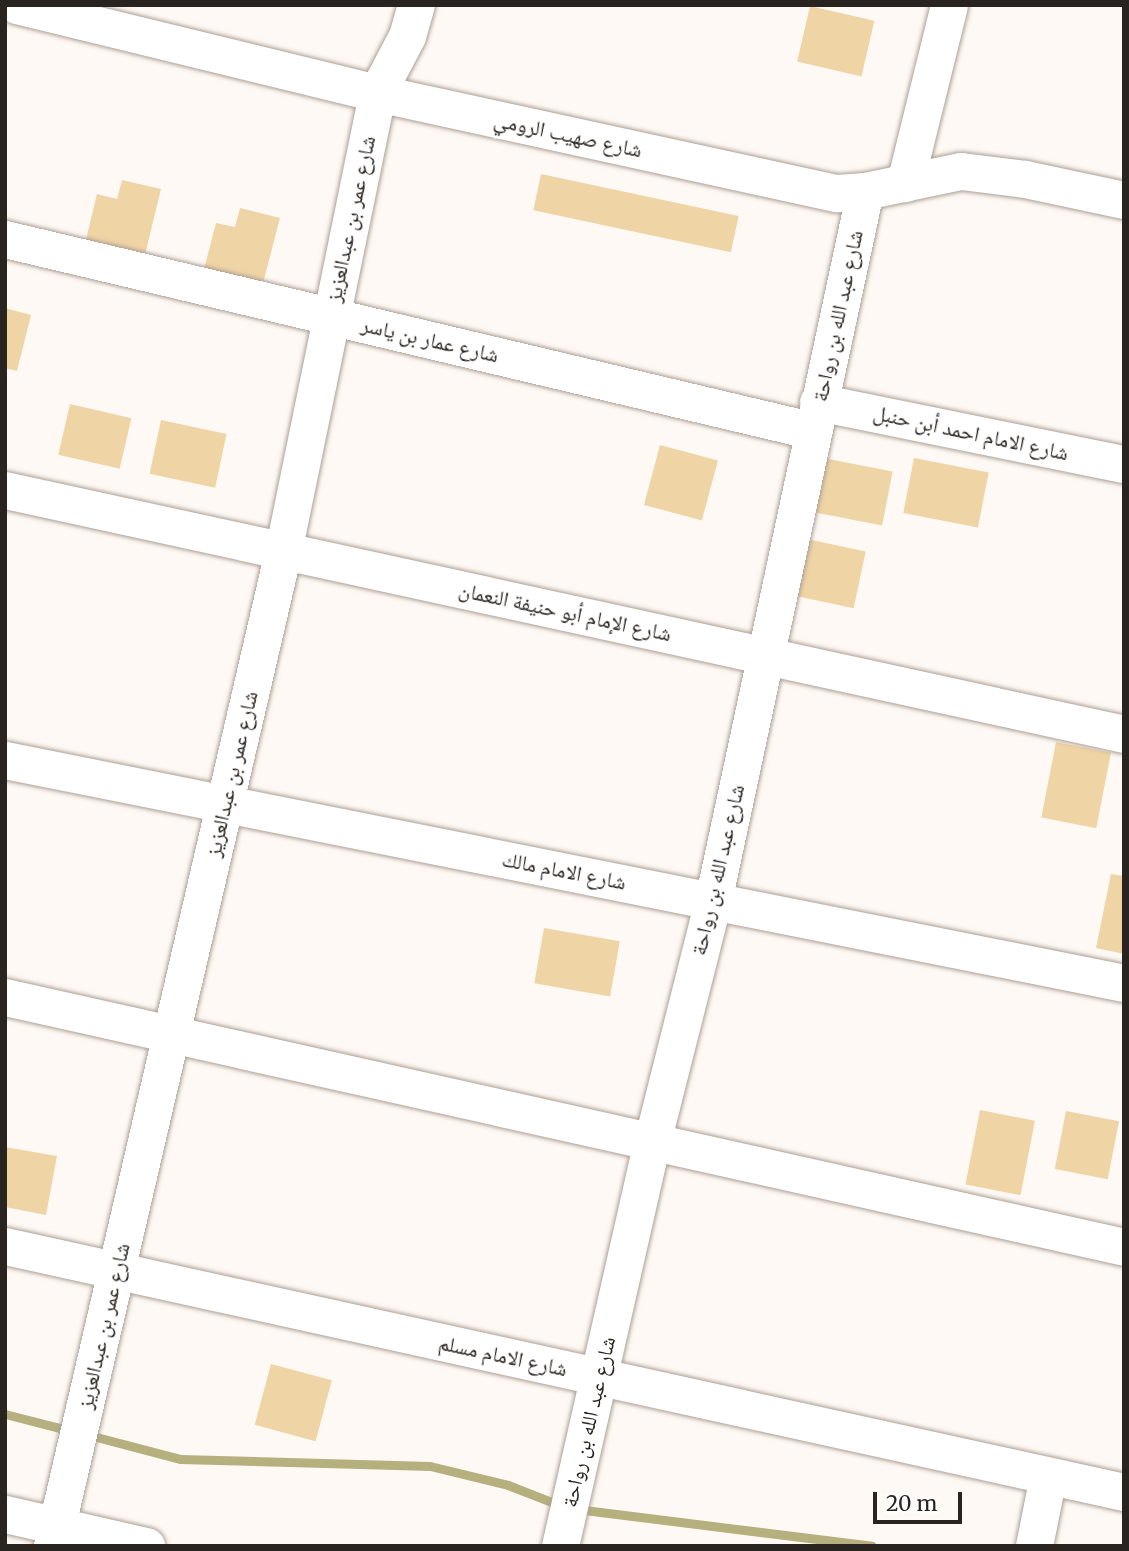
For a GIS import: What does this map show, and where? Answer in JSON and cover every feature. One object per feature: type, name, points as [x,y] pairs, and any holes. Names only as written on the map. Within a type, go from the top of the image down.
[{"type":"street","name":"شارع صهيب الرومي","points":[[16,5],[115,17],[377,93],[836,193],[865,191],[961,171],[1025,179],[1124,201]]},
{"type":"street","name":"شارع عمر بن عبدالعزيز","points":[[54,1536],[283,552],[377,93],[407,36],[416,5]]},
{"type":"street","points":[[905,183],[949,5]]},
{"type":"street","name":"شارع عبد الله بن رواحة","points":[[560,1546],[652,1142],[713,901],[865,191]]},
{"type":"street","name":"شارع عمار بن ياسر","points":[[5,239],[331,317],[816,416]]},
{"type":"street","name":"شارع الامام احمد أبن حنبل","points":[[816,416],[1124,464]]},
{"type":"street","name":"شارع الإمام أبو حنيفة النعمان","points":[[5,490],[1124,734]]},
{"type":"street","name":"شارع الامام مالك","points":[[5,760],[1124,983]]},
{"type":"street","points":[[5,997],[1124,1247]]},
{"type":"street","name":"شارع الامام مسلم","points":[[5,1246],[1124,1492]]},
{"type":"street","points":[[1034,1546],[1048,1476]]},
{"type":"street","points":[[5,1514],[54,1536],[146,1546]]},
{"type":"building","points":[[810,6],[874,21],[861,76],[797,62]]},
{"type":"building","points":[[541,174],[739,216],[731,252],[533,210]]},
{"type":"building","points":[[122,180],[161,189],[144,259],[85,244],[97,194],[117,199]]},
{"type":"building","points":[[240,208],[280,218],[262,287],[203,273],[216,223],[235,227]]},
{"type":"building","points":[[5,308],[31,315],[17,371],[5,368]]},
{"type":"building","points":[[70,404],[131,418],[120,469],[58,455]]},
{"type":"building","points":[[161,420],[227,434],[215,488],[150,474]]},
{"type":"building","points":[[660,445],[718,461],[702,520],[644,505]]},
{"type":"building","points":[[818,457],[893,472],[882,525],[808,511]]},
{"type":"building","points":[[914,458],[989,473],[978,527],[903,513]]},
{"type":"building","points":[[807,539],[866,551],[854,608],[795,596]]},
{"type":"building","points":[[1056,742],[1111,753],[1096,828],[1041,818]]},
{"type":"building","points":[[1111,874],[1124,876],[1124,954],[1096,948]]},
{"type":"building","points":[[544,928],[620,941],[610,997],[534,983]]},
{"type":"building","points":[[980,1110],[1035,1121],[1020,1195],[965,1185]]},
{"type":"building","points":[[1066,1111],[1119,1121],[1108,1179],[1055,1169]]},
{"type":"building","points":[[5,1147],[57,1156],[46,1215],[5,1207]]},
{"type":"building","points":[[271,1364],[332,1380],[316,1441],[255,1425]]},
{"type":"waterway","points":[[5,1414],[71,1431]]},
{"type":"waterway","points":[[85,1434],[180,1459],[430,1466],[508,1485],[562,1506]]},
{"type":"waterway","points":[[576,1509],[872,1546]]}]
